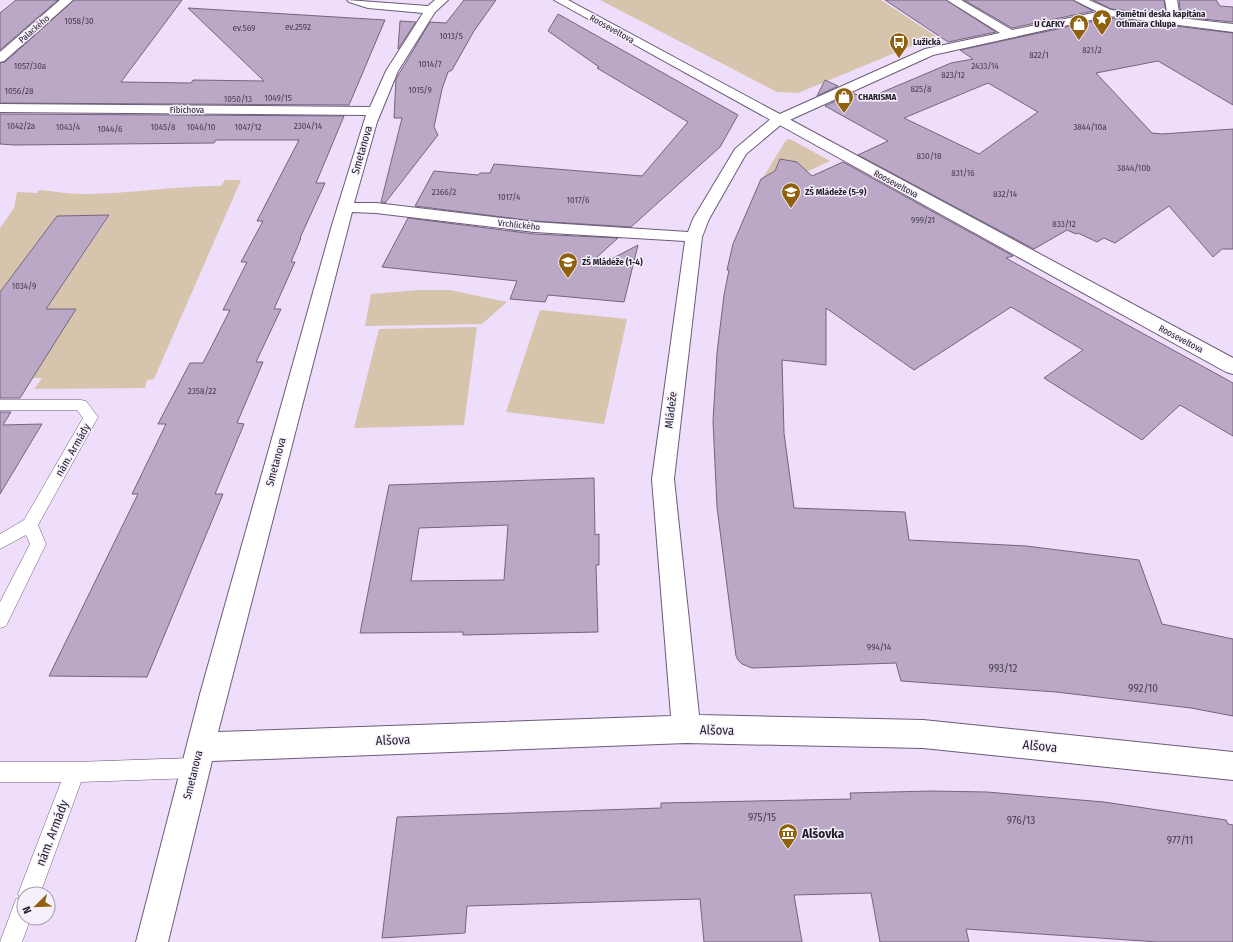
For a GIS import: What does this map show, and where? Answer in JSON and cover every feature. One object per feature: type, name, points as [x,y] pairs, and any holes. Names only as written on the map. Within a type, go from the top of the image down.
[{"type":"street","name":"Palackého","points":[[0,58],[67,0]]},
{"type":"street","points":[[353,0],[368,4],[436,5]]},
{"type":"street","name":"Rooseveltova","points":[[560,0],[1233,367]]},
{"type":"street","points":[[953,0],[1011,34]]},
{"type":"street","points":[[1080,0],[1109,14]]},
{"type":"street","points":[[1171,0],[1175,21]]},
{"type":"street","name":"Smetanova","points":[[152,942],[197,757],[345,207],[374,111],[392,71],[436,5]]},
{"type":"street","points":[[778,120],[929,52],[1109,14],[1233,28]]},
{"type":"street","name":"Fibichova","points":[[0,108],[374,111]]},
{"type":"street","name":"Mládeže","points":[[686,729],[663,479],[694,237],[704,214],[740,152],[778,120]]},
{"type":"street","name":"Vrchlického","points":[[345,207],[376,208],[534,227],[694,237]]},
{"type":"street","name":"Alšova","points":[[197,757],[686,729],[922,734],[1233,766]]},
{"type":"lane","name":"nám. Armády","points":[[0,405],[81,405],[92,417],[30,525]]},
{"type":"lane","points":[[0,542],[30,525],[38,544],[0,620]]},
{"type":"lane","points":[[0,772],[75,772],[197,757]]},
{"type":"lane","name":"nám. Armády","points":[[32,886],[75,772]]},
{"type":"lane","points":[[11,942],[17,926]]},
{"type":"shaded area","points":[[600,0],[881,0],[936,36],[798,93],[777,92]]},
{"type":"shaded area","points":[[790,139],[830,161],[779,185],[761,181],[786,140]]},
{"type":"shaded area","points":[[225,180],[241,180],[154,379],[147,380],[145,388],[34,389],[42,378],[33,378],[75,309],[46,309],[110,215],[57,216],[0,292],[0,228],[14,208],[17,192],[37,193],[39,190],[77,194],[117,193],[186,187],[221,186]]},
{"type":"shaded area","points":[[418,290],[450,290],[507,302],[482,324],[365,326],[371,294]]},
{"type":"shaded area","points":[[540,310],[627,319],[604,424],[506,412]]},
{"type":"shaded area","points":[[477,327],[464,425],[354,428],[379,329]]},
{"type":"building","points":[[16,0],[58,0],[0,50],[0,13]]},
{"type":"building","points":[[74,0],[182,0],[121,82],[191,83],[193,80],[264,81],[188,8],[385,20],[349,105],[0,103],[0,63],[5,62]]},
{"type":"building","points":[[464,0],[496,0],[474,31],[452,70],[448,72],[442,89],[434,127],[438,135],[385,203],[381,202],[402,118],[394,118],[396,79],[430,22],[446,23]]},
{"type":"building","points":[[885,0],[946,0],[996,32],[948,42]]},
{"type":"building","points":[[964,0],[1073,0],[1093,11],[1012,28]]},
{"type":"building","points":[[1093,0],[1164,0],[1166,15],[1111,9]]},
{"type":"building","points":[[1179,0],[1216,0],[1220,6],[1233,7],[1233,22],[1181,17]]},
{"type":"building","points":[[558,14],[738,115],[720,147],[631,227],[534,221],[415,206],[434,171],[478,175],[480,173],[490,173],[494,164],[642,176],[688,122],[597,68],[599,67],[548,31]]},
{"type":"building","points":[[1109,18],[1233,33],[1233,105],[1158,61],[1096,73],[1152,133],[1162,134],[1233,129],[1233,249],[1222,249],[1213,257],[1169,206],[1115,243],[1104,238],[1097,242],[1078,233],[1076,234],[1067,230],[1034,249],[858,155],[888,141],[825,106],[853,93],[866,99],[951,63],[973,59],[960,50]],"holes":[[[988,83],[1038,112],[979,154],[904,118]]]},
{"type":"building","points":[[400,21],[416,22],[398,49]]},
{"type":"building","points":[[825,80],[838,86],[817,96]]},
{"type":"building","points":[[0,114],[344,116],[316,183],[325,183],[300,238],[291,262],[295,262],[274,309],[281,309],[256,362],[263,362],[237,423],[244,424],[215,494],[223,494],[147,677],[49,676],[138,494],[132,494],[166,424],[158,424],[190,363],[203,363],[230,310],[223,310],[247,262],[241,262],[263,221],[257,221],[299,140],[216,140],[214,143],[0,144]]},
{"type":"building","points":[[780,159],[797,162],[812,176],[843,162],[1013,256],[1006,258],[1013,262],[1233,383],[1233,436],[1180,405],[1142,440],[1044,378],[1083,350],[1011,307],[914,370],[826,308],[826,365],[782,360],[784,433],[794,508],[905,512],[909,540],[1026,546],[1139,560],[1162,624],[1233,639],[1233,716],[1191,708],[1056,692],[901,681],[896,663],[752,668],[742,664],[738,660],[736,656],[717,507],[713,421],[717,353],[724,295],[729,270],[727,270],[733,244],[761,179],[775,171]]},
{"type":"building","points":[[109,215],[46,309],[76,309],[20,398],[0,398],[0,292],[57,216]]},
{"type":"building","name":"ZŠ Mládeže (1-4)","points":[[408,218],[534,234],[618,238],[597,257],[602,264],[638,245],[624,302],[548,295],[545,302],[510,299],[517,281],[382,267]]},
{"type":"building","points":[[0,412],[11,412],[3,425],[42,424],[0,494]]},
{"type":"building","points":[[594,478],[595,535],[599,534],[599,565],[596,565],[598,632],[463,635],[463,632],[360,633],[389,485]],"holes":[[[508,525],[504,580],[411,581],[419,528]]]},
{"type":"building","points":[[931,791],[987,792],[1104,802],[1226,820],[1228,824],[1233,825],[1233,942],[1158,942],[966,929],[969,942],[880,942],[871,893],[794,895],[802,942],[704,942],[700,899],[467,906],[465,933],[382,938],[397,817],[661,808],[661,803],[851,799],[850,793]]},
{"type":"place","name":"Pamětní deska kapitána Othmara Chlupa","points":[[1102,36]]},
{"type":"place","name":"U ČAFKY","points":[[1079,41]]},
{"type":"place","name":"Lužická","points":[[899,59]]},
{"type":"place","name":"CHARISMA","points":[[844,114]]},
{"type":"place","name":"ZŠ Mládeže (5-9)","points":[[791,209]]},
{"type":"place","name":"ZŠ Mládeže (1-4)","points":[[568,279]]},
{"type":"place","name":"Alšovka","points":[[788,850]]}]
